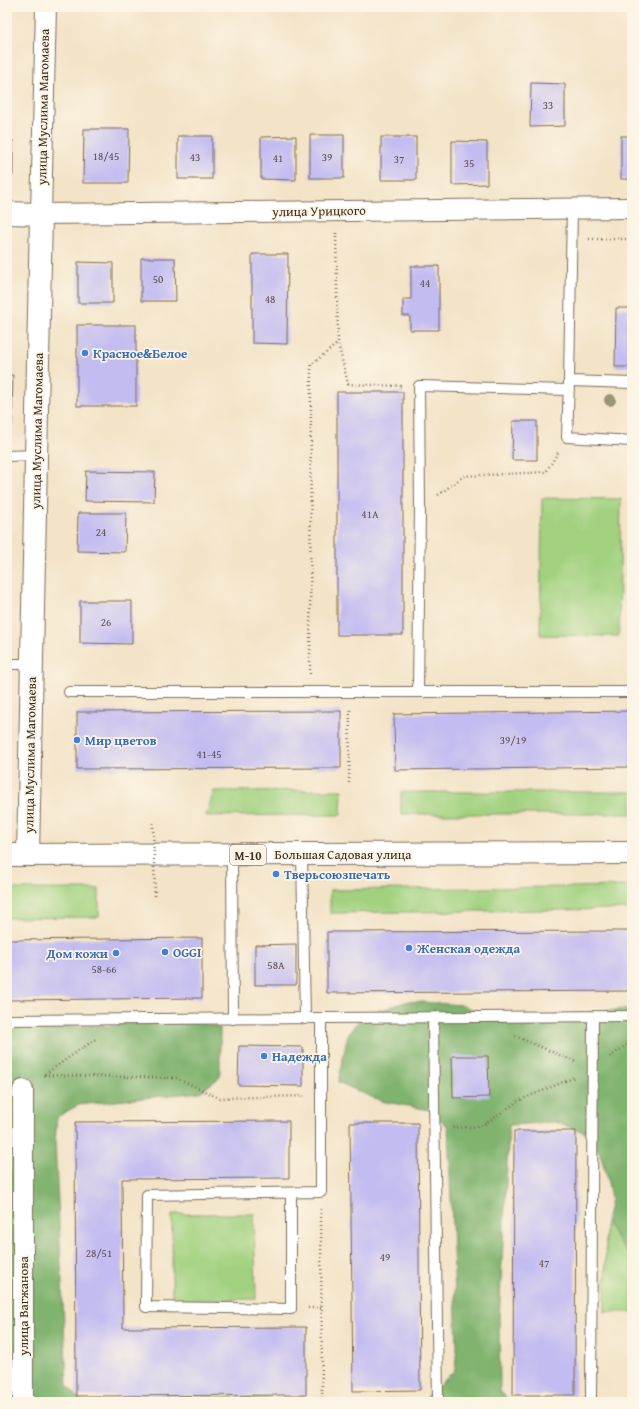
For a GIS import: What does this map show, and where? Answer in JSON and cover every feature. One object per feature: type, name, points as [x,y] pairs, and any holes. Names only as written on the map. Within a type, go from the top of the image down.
[{"type":"main road","name":"улица Урицкого","points":[[7,213],[41,214]]},
{"type":"main road","name":"улица Муслима Магомаева","points":[[17,855],[32,664],[41,214]]},
{"type":"main road","name":"Большая Садовая улица","points":[[17,855],[632,853]]},
{"type":"street","name":"улица Муслима Магомаева","points":[[41,214],[46,7]]},
{"type":"street","name":"улица Урицкого","points":[[41,214],[632,208]]},
{"type":"street","name":"улица Вагжанова","points":[[23,1090],[23,1402]]},
{"type":"lane","points":[[572,208],[567,437],[632,441]]},
{"type":"lane","points":[[418,692],[420,508],[419,386],[632,383]]},
{"type":"lane","points":[[7,456],[36,455]]},
{"type":"lane","points":[[7,664],[32,664]]},
{"type":"lane","points":[[68,692],[632,692]]},
{"type":"lane","points":[[302,854],[305,1019]]},
{"type":"lane","points":[[232,855],[233,1019]]},
{"type":"lane","points":[[7,1020],[632,1016]]},
{"type":"lane","points":[[591,1402],[594,1017]]},
{"type":"lane","points":[[291,1193],[291,1309],[146,1307],[147,1195],[320,1192],[322,1018]]},
{"type":"lane","points":[[433,1018],[438,1402]]},
{"type":"path","points":[[336,211],[338,343],[348,384],[419,386]]},
{"type":"path","points":[[572,239],[632,239]]},
{"type":"path","points":[[310,692],[311,365],[338,343]]},
{"type":"path","points":[[420,508],[464,476],[546,472],[567,437]]},
{"type":"path","points":[[349,783],[351,692]]},
{"type":"path","points":[[154,823],[155,897]]},
{"type":"path","points":[[23,1090],[124,1020]]},
{"type":"path","points":[[510,1036],[517,1036],[593,1070]]},
{"type":"path","points":[[434,1128],[482,1126],[518,1102],[593,1070],[632,1041]]},
{"type":"path","points":[[44,1075],[176,1078],[220,1098],[321,1096]]},
{"type":"path","points":[[320,1192],[322,1402]]},
{"type":"green space","points":[[542,498],[621,499],[619,636],[540,635]]},
{"type":"green space","points":[[342,790],[341,815],[206,816],[214,791]]},
{"type":"green space","points":[[401,792],[632,792],[632,814],[401,814]]},
{"type":"green space","points":[[632,886],[632,909],[330,913],[330,890]]},
{"type":"green space","points":[[7,889],[99,889],[99,917],[7,918]]},
{"type":"green space","points":[[409,1001],[461,1005],[507,1022],[632,1008],[632,1241],[626,1252],[606,1222],[611,1199],[607,1177],[600,1153],[587,1133],[555,1122],[509,1125],[499,1319],[500,1391],[510,1402],[422,1402],[455,1370],[457,1346],[448,1127],[430,1110],[381,1101],[338,1082],[348,1034],[363,1015]]},
{"type":"green space","points":[[172,1015],[220,1028],[220,1077],[200,1092],[78,1105],[57,1117],[55,1142],[67,1385],[82,1402],[7,1402],[7,1027],[117,1026],[124,1020]]},
{"type":"green space","points":[[172,1214],[254,1214],[256,1299],[172,1300]]},
{"type":"green space","points":[[606,1222],[632,1222],[632,1312],[605,1312]]},
{"type":"green space","points":[[219,1397],[269,1398],[278,1402],[112,1402]]},
{"type":"building","points":[[531,83],[565,84],[565,126],[530,127]]},
{"type":"building","points":[[84,129],[129,129],[128,183],[83,183]]},
{"type":"building","points":[[310,135],[344,135],[344,178],[310,178]]},
{"type":"building","points":[[178,136],[212,136],[212,179],[178,179]]},
{"type":"building","points":[[296,136],[296,180],[261,179],[261,137]]},
{"type":"building","points":[[621,136],[632,136],[632,179],[621,179]]},
{"type":"building","points":[[381,137],[416,137],[416,180],[381,180]]},
{"type":"building","points":[[7,141],[13,141],[13,175],[7,175]]},
{"type":"building","points":[[452,141],[487,142],[487,184],[452,185]]},
{"type":"building","points":[[252,254],[288,254],[287,344],[252,343]]},
{"type":"building","points":[[141,258],[175,258],[176,301],[141,301]]},
{"type":"building","points":[[78,262],[113,263],[113,303],[78,303]]},
{"type":"building","points":[[411,266],[439,266],[439,330],[410,330],[410,316],[403,316],[403,299],[411,299]]},
{"type":"building","points":[[616,308],[632,308],[632,367],[615,367]]},
{"type":"building","points":[[77,325],[136,325],[136,406],[77,406]]},
{"type":"building","points":[[7,375],[13,375],[12,425],[7,425]]},
{"type":"building","points":[[337,392],[403,392],[403,635],[337,635]]},
{"type":"building","points":[[513,421],[537,421],[537,460],[512,460]]},
{"type":"building","points":[[86,471],[155,472],[154,502],[85,501]]},
{"type":"building","points":[[78,513],[126,513],[125,552],[77,551]]},
{"type":"building","points":[[80,601],[132,601],[132,644],[80,643]]},
{"type":"building","points":[[341,711],[341,768],[77,769],[77,712]]},
{"type":"building","points":[[632,711],[632,767],[395,770],[394,714]]},
{"type":"building","points":[[632,931],[632,991],[327,993],[327,932]]},
{"type":"building","points":[[202,938],[202,998],[7,1000],[7,940]]},
{"type":"building","points":[[296,944],[296,985],[255,985],[255,945]]},
{"type":"building","points":[[239,1046],[303,1047],[303,1086],[238,1085]]},
{"type":"building","points":[[452,1056],[488,1056],[489,1097],[453,1098]]},
{"type":"building","points":[[289,1121],[289,1178],[122,1179],[123,1328],[306,1327],[306,1395],[76,1396],[75,1122]]},
{"type":"building","points":[[350,1123],[418,1123],[420,1390],[353,1391]]},
{"type":"building","points":[[514,1131],[576,1131],[575,1395],[513,1395]]},
{"type":"place","name":"Красное&Белое","points":[[85,353]]},
{"type":"place","name":"Мир цветов","points":[[77,740]]},
{"type":"place","name":"Тверьсоюзпечать","points":[[276,874]]},
{"type":"place","name":"Женская одежда","points":[[409,948]]},
{"type":"place","name":"OGGI","points":[[165,952]]},
{"type":"place","name":"Дом кожи","points":[[116,953]]},
{"type":"place","name":"Надежда","points":[[264,1056]]}]
